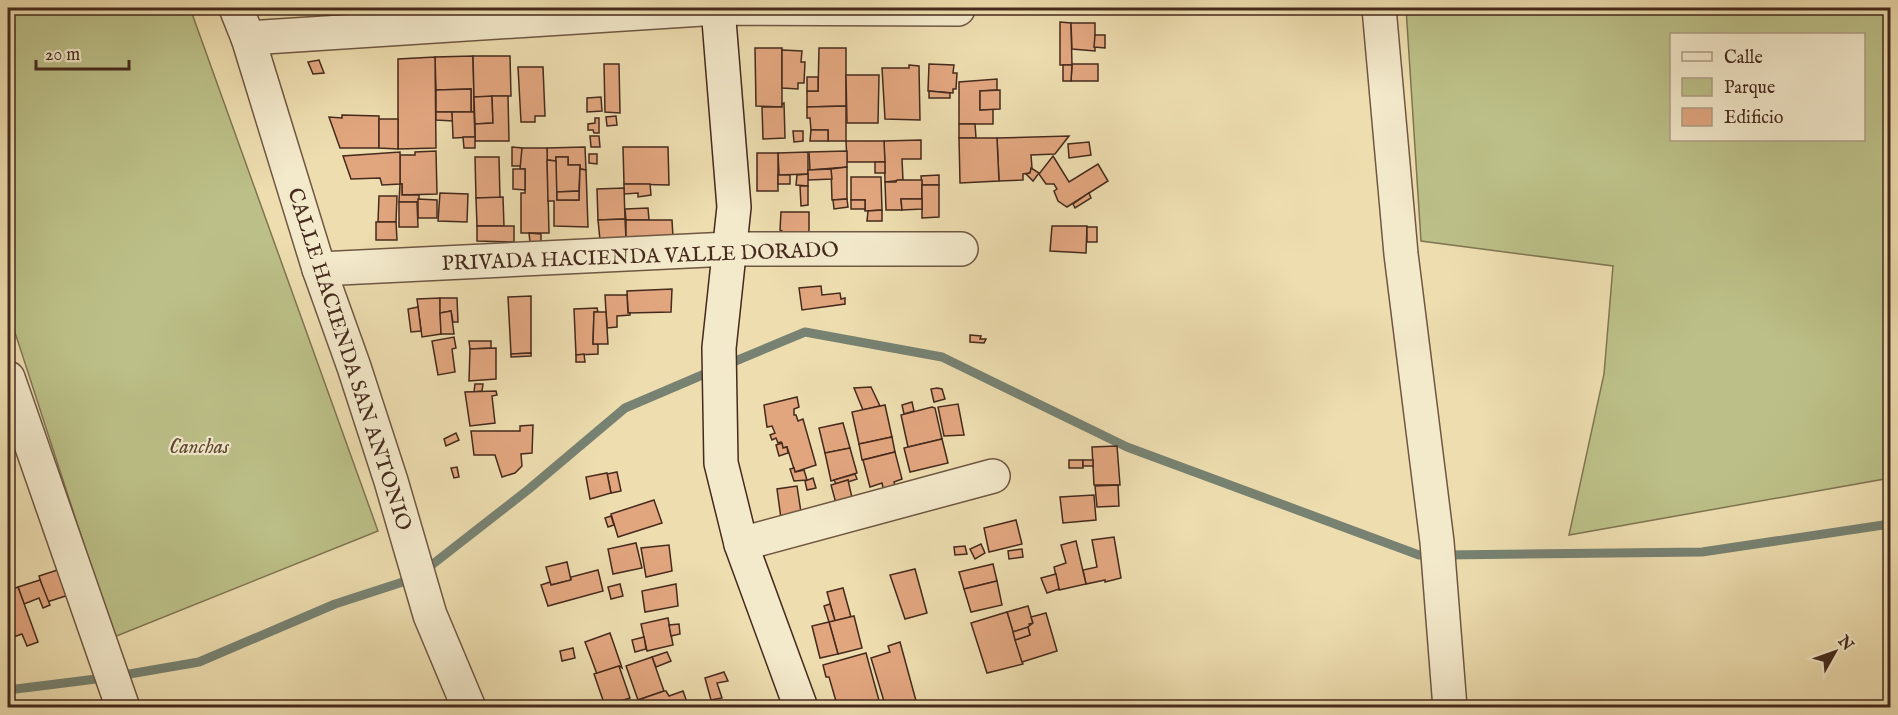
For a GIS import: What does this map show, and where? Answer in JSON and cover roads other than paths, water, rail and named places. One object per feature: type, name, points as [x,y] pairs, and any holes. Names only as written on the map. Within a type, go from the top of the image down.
[{"type":"street","name":"CALLE HACIENDA SAN ANTONIO","points":[[236,8],[248,38],[320,269],[391,481],[430,615],[469,708]]},
{"type":"street","points":[[718,8],[734,207],[719,348],[721,463],[741,544],[801,708]]},
{"type":"street","points":[[248,38],[718,8],[958,9]]},
{"type":"street","points":[[1379,8],[1401,254],[1437,542],[1450,708]]},
{"type":"street","name":"PRIVADA HACIENDA VALLE DORADO","points":[[320,269],[729,249],[961,249]]},
{"type":"street","points":[[8,378],[123,708]]},
{"type":"street","points":[[741,544],[993,476]]},
{"type":"waterway","points":[[726,365],[805,332],[942,357],[1127,447],[1419,555],[1431,555]]},
{"type":"waterway","points":[[424,571],[529,489],[625,408],[714,370]]},
{"type":"waterway","points":[[1445,555],[1702,552],[1890,524]]},
{"type":"waterway","points":[[8,690],[112,677],[199,662],[335,604],[412,579]]},
{"type":"park label","name":"Canchas","points":[[199,446]]}]
